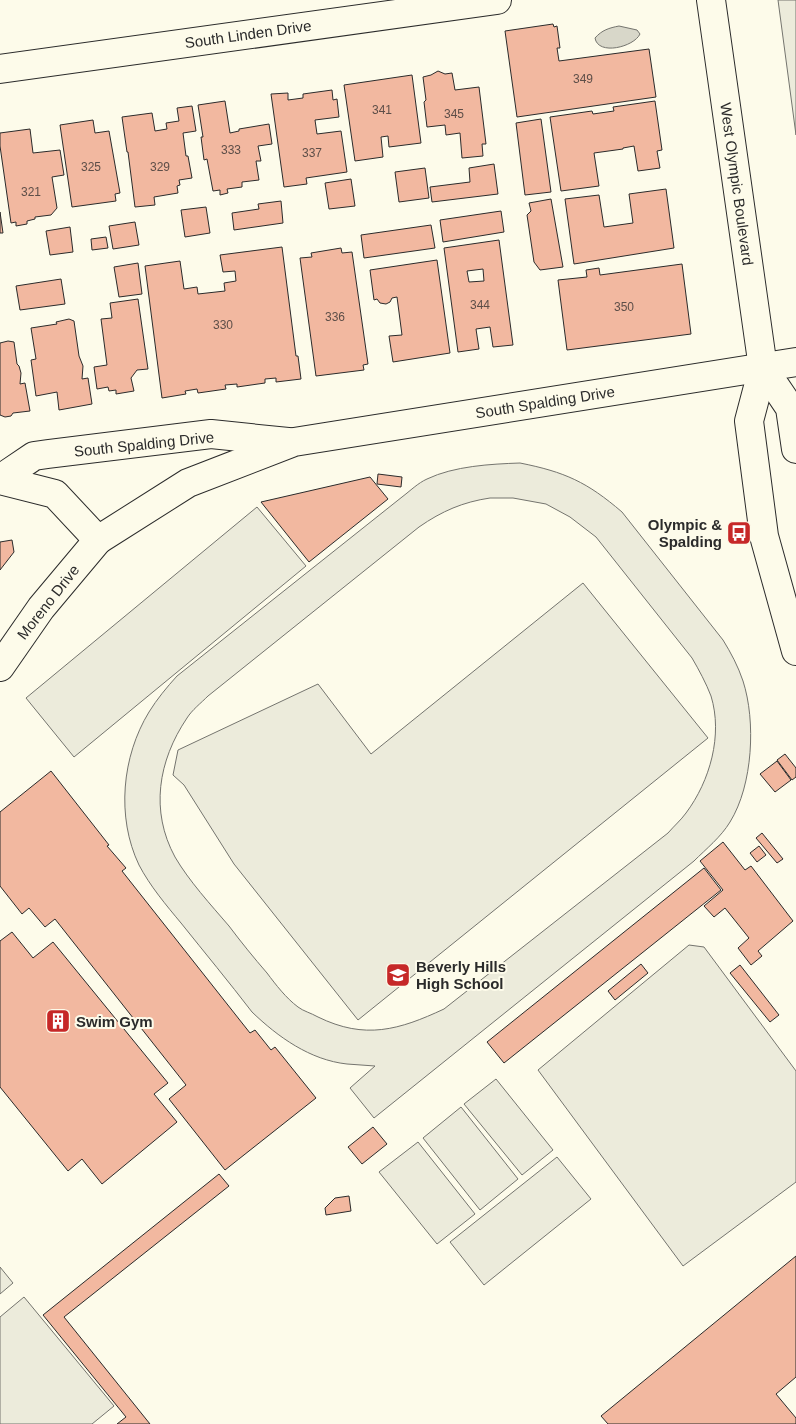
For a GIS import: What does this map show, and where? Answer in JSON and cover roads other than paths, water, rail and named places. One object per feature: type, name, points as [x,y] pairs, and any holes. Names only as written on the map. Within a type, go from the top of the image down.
[{"type":"street","name":"South Linden Drive","points":[[0,68],[497,0]]},
{"type":"street","name":"West Olympic Boulevard","points":[[711,0],[763,368],[749,421],[764,536],[796,651]]},
{"type":"street","name":"South Spalding Drive","points":[[0,480],[55,494],[98,540],[188,483],[294,442],[796,362]]},
{"type":"street","name":"West Olympic Boulevard","points":[[763,368],[790,408],[796,449]]},
{"type":"street","name":"South Spalding Drive","points":[[0,480],[34,456],[211,434],[294,442]]},
{"type":"street","name":"Moreno Drive","points":[[0,667],[42,608],[98,540]]},
{"type":"place","name":"Olympic & Spalding","points":[[739,533]]},
{"type":"place","name":"Beverly Hills High School","points":[[398,975]]},
{"type":"place","name":"Swim Gym","points":[[58,1021]]}]
